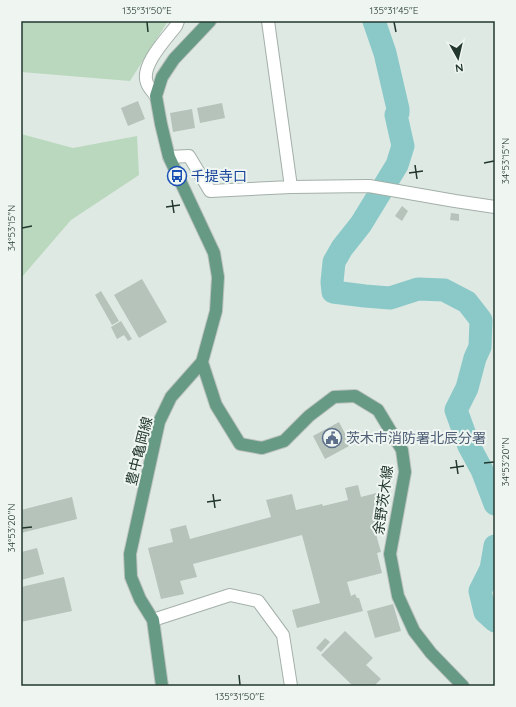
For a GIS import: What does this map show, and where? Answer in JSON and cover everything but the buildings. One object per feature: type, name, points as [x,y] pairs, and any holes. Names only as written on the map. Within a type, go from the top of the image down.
[{"type":"main road","name":"豊中亀岡線","points":[[162,686],[152,620],[140,599],[131,577],[130,554],[159,422],[172,397],[202,362],[216,311],[218,277],[214,253],[169,157],[156,96],[162,77],[174,59],[210,21]]},
{"type":"main road","name":"余野茨木線","points":[[202,362],[216,404],[240,444],[262,448],[284,441],[309,416],[334,398],[355,396],[378,410],[402,450],[405,472],[390,554],[398,596],[414,631],[431,653],[463,686]]},
{"type":"street","points":[[156,96],[146,83],[146,70],[156,52],[176,26],[178,21]]},
{"type":"street","points":[[268,21],[291,187]]},
{"type":"street","points":[[169,157],[189,156],[210,191],[291,187],[369,186],[495,207]]},
{"type":"street","points":[[152,620],[230,595],[258,601],[283,635],[292,686]]},
{"type":"green space","points":[[21,21],[168,21],[130,81],[21,72]]},
{"type":"green space","points":[[21,134],[73,148],[137,136],[139,175],[71,220],[21,278]]},
{"type":"waterway","points":[[374,21],[385,53],[398,109],[398,113],[396,115],[403,146],[397,165],[361,224],[342,248],[334,262],[332,282],[333,292],[390,298],[418,289],[444,290],[467,302],[481,320],[480,347],[475,358],[467,388],[456,410],[469,446],[482,470],[495,504]]},
{"type":"waterway","points":[[495,546],[491,569],[480,591],[485,612],[495,621]]},
{"type":"place","name":"千提寺口","points":[[177,176]]},
{"type":"place","name":"茨木市消防署北辰分署","points":[[332,438]]}]
